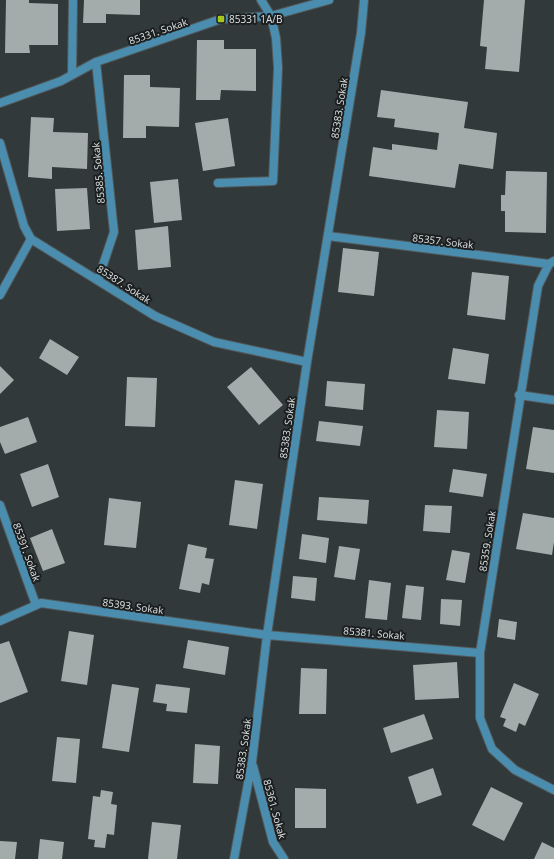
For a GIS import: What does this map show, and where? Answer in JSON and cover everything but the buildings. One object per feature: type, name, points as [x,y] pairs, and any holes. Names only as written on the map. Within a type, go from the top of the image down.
[{"type":"street","points":[[72,75],[73,0]]},
{"type":"street","points":[[218,183],[273,181],[278,68],[276,38],[271,16],[261,0]]},
{"type":"street","name":"85331. Sokak","points":[[0,103],[72,75],[96,62],[221,19],[271,16],[329,0]]},
{"type":"street","name":"85383. Sokak","points":[[234,859],[252,762],[267,635],[307,362],[361,32],[364,0]]},
{"type":"street","name":"85385. Sokak","points":[[96,62],[114,232],[98,280]]},
{"type":"street","points":[[0,143],[24,226],[31,239],[0,295]]},
{"type":"street","name":"85357. Sokak","points":[[328,236],[551,263]]},
{"type":"street","name":"85387. Sokak","points":[[31,239],[155,316],[214,342],[307,362]]},
{"type":"street","name":"85359. Sokak","points":[[551,263],[538,286],[519,395],[480,654],[480,718],[492,749],[515,770],[554,790]]},
{"type":"street","points":[[519,395],[554,400]]},
{"type":"street","name":"85391. Sokak","points":[[0,505],[36,605]]},
{"type":"street","name":"85393. Sokak","points":[[0,621],[41,603],[267,635]]},
{"type":"street","name":"85381. Sokak","points":[[267,635],[270,634],[480,654]]},
{"type":"street","name":"85361. Sokak","points":[[252,762],[273,842],[284,859]]},
{"type":"place","name":"85331 1A/B","points":[[221,19]]}]
